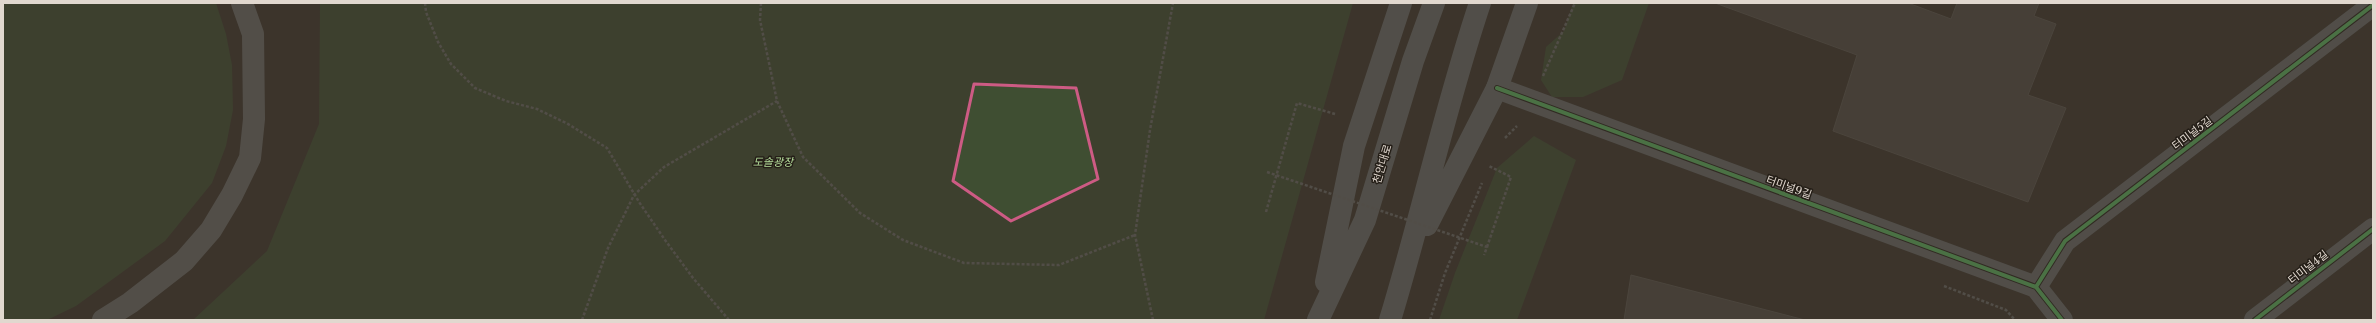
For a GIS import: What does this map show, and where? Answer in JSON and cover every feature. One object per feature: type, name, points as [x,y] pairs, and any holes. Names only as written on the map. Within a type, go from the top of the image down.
[{"type":"highway","points":[[103,320],[130,303],[184,261],[211,230],[232,195],[250,158],[254,119],[253,34],[242,3]]},
{"type":"main road","points":[[1319,317],[1354,146],[1401,3]]},
{"type":"main road","name":"천안대로","points":[[1319,317],[1365,220],[1413,61],[1434,3]]},
{"type":"main road","points":[[1390,320],[1408,261],[1461,62],[1480,3]]},
{"type":"main road","points":[[1408,261],[1497,88],[1526,3]]},
{"type":"street","name":"터미널5길","points":[[2036,287],[2065,241],[2373,6]]},
{"type":"street","name":"터미널9길","points":[[1497,88],[2036,287]]},
{"type":"street","name":"터미널4길","points":[[2254,320],[2373,229]]},
{"type":"street","points":[[2036,287],[2062,320]]},
{"type":"path","points":[[425,3],[426,12],[438,42],[451,64],[475,88],[506,101],[536,109],[562,121],[607,148],[634,195],[693,278],[729,320]]},
{"type":"path","points":[[761,3],[760,20],[777,101],[804,157],[860,213],[903,240],[964,263],[1059,265],[1135,235]]},
{"type":"path","points":[[1153,320],[1135,235],[1150,130],[1173,3]]},
{"type":"path","points":[[1504,140],[1523,120],[1575,3]]},
{"type":"path","points":[[582,320],[608,248],[634,195],[664,166],[777,101]]},
{"type":"path","points":[[1266,212],[1275,174],[1297,102],[1338,115]]},
{"type":"path","points":[[1486,174],[1493,159]]},
{"type":"path","points":[[1484,255],[1511,177],[1490,166]]},
{"type":"path","points":[[1267,172],[1487,247]]},
{"type":"path","points":[[1430,320],[1445,273],[1484,181]]},
{"type":"highlighted area","points":[[974,84],[1076,88],[1098,179],[1011,221],[953,181]]},
{"type":"green space","points":[[3,3],[216,3],[226,34],[232,65],[233,110],[226,146],[212,183],[165,241],[76,306],[47,320],[3,320]]},
{"type":"green space","name":"도솔광장","points":[[320,3],[1353,3],[1264,320],[193,320],[267,251],[319,124]]},
{"type":"green space","points":[[1573,3],[1649,3],[1622,80],[1583,97],[1552,97],[1541,80],[1546,47],[1564,31]]},
{"type":"green space","points":[[1534,136],[1576,160],[1517,320],[1439,320],[1455,273],[1497,168]]},
{"type":"building","points":[[1715,3],[1908,3],[1951,19],[1957,3],[2039,3],[2034,16],[2056,24],[2028,95],[2066,108],[2028,202],[1833,131],[1857,55]]},
{"type":"building","points":[[1631,275],[1805,320],[1624,320]]},
{"type":"cycle path","points":[[2036,287],[2065,241],[2373,5]]},
{"type":"cycle path","points":[[1497,88],[2036,287],[2062,320]]},
{"type":"cycle path","points":[[2255,320],[2373,229]]}]
